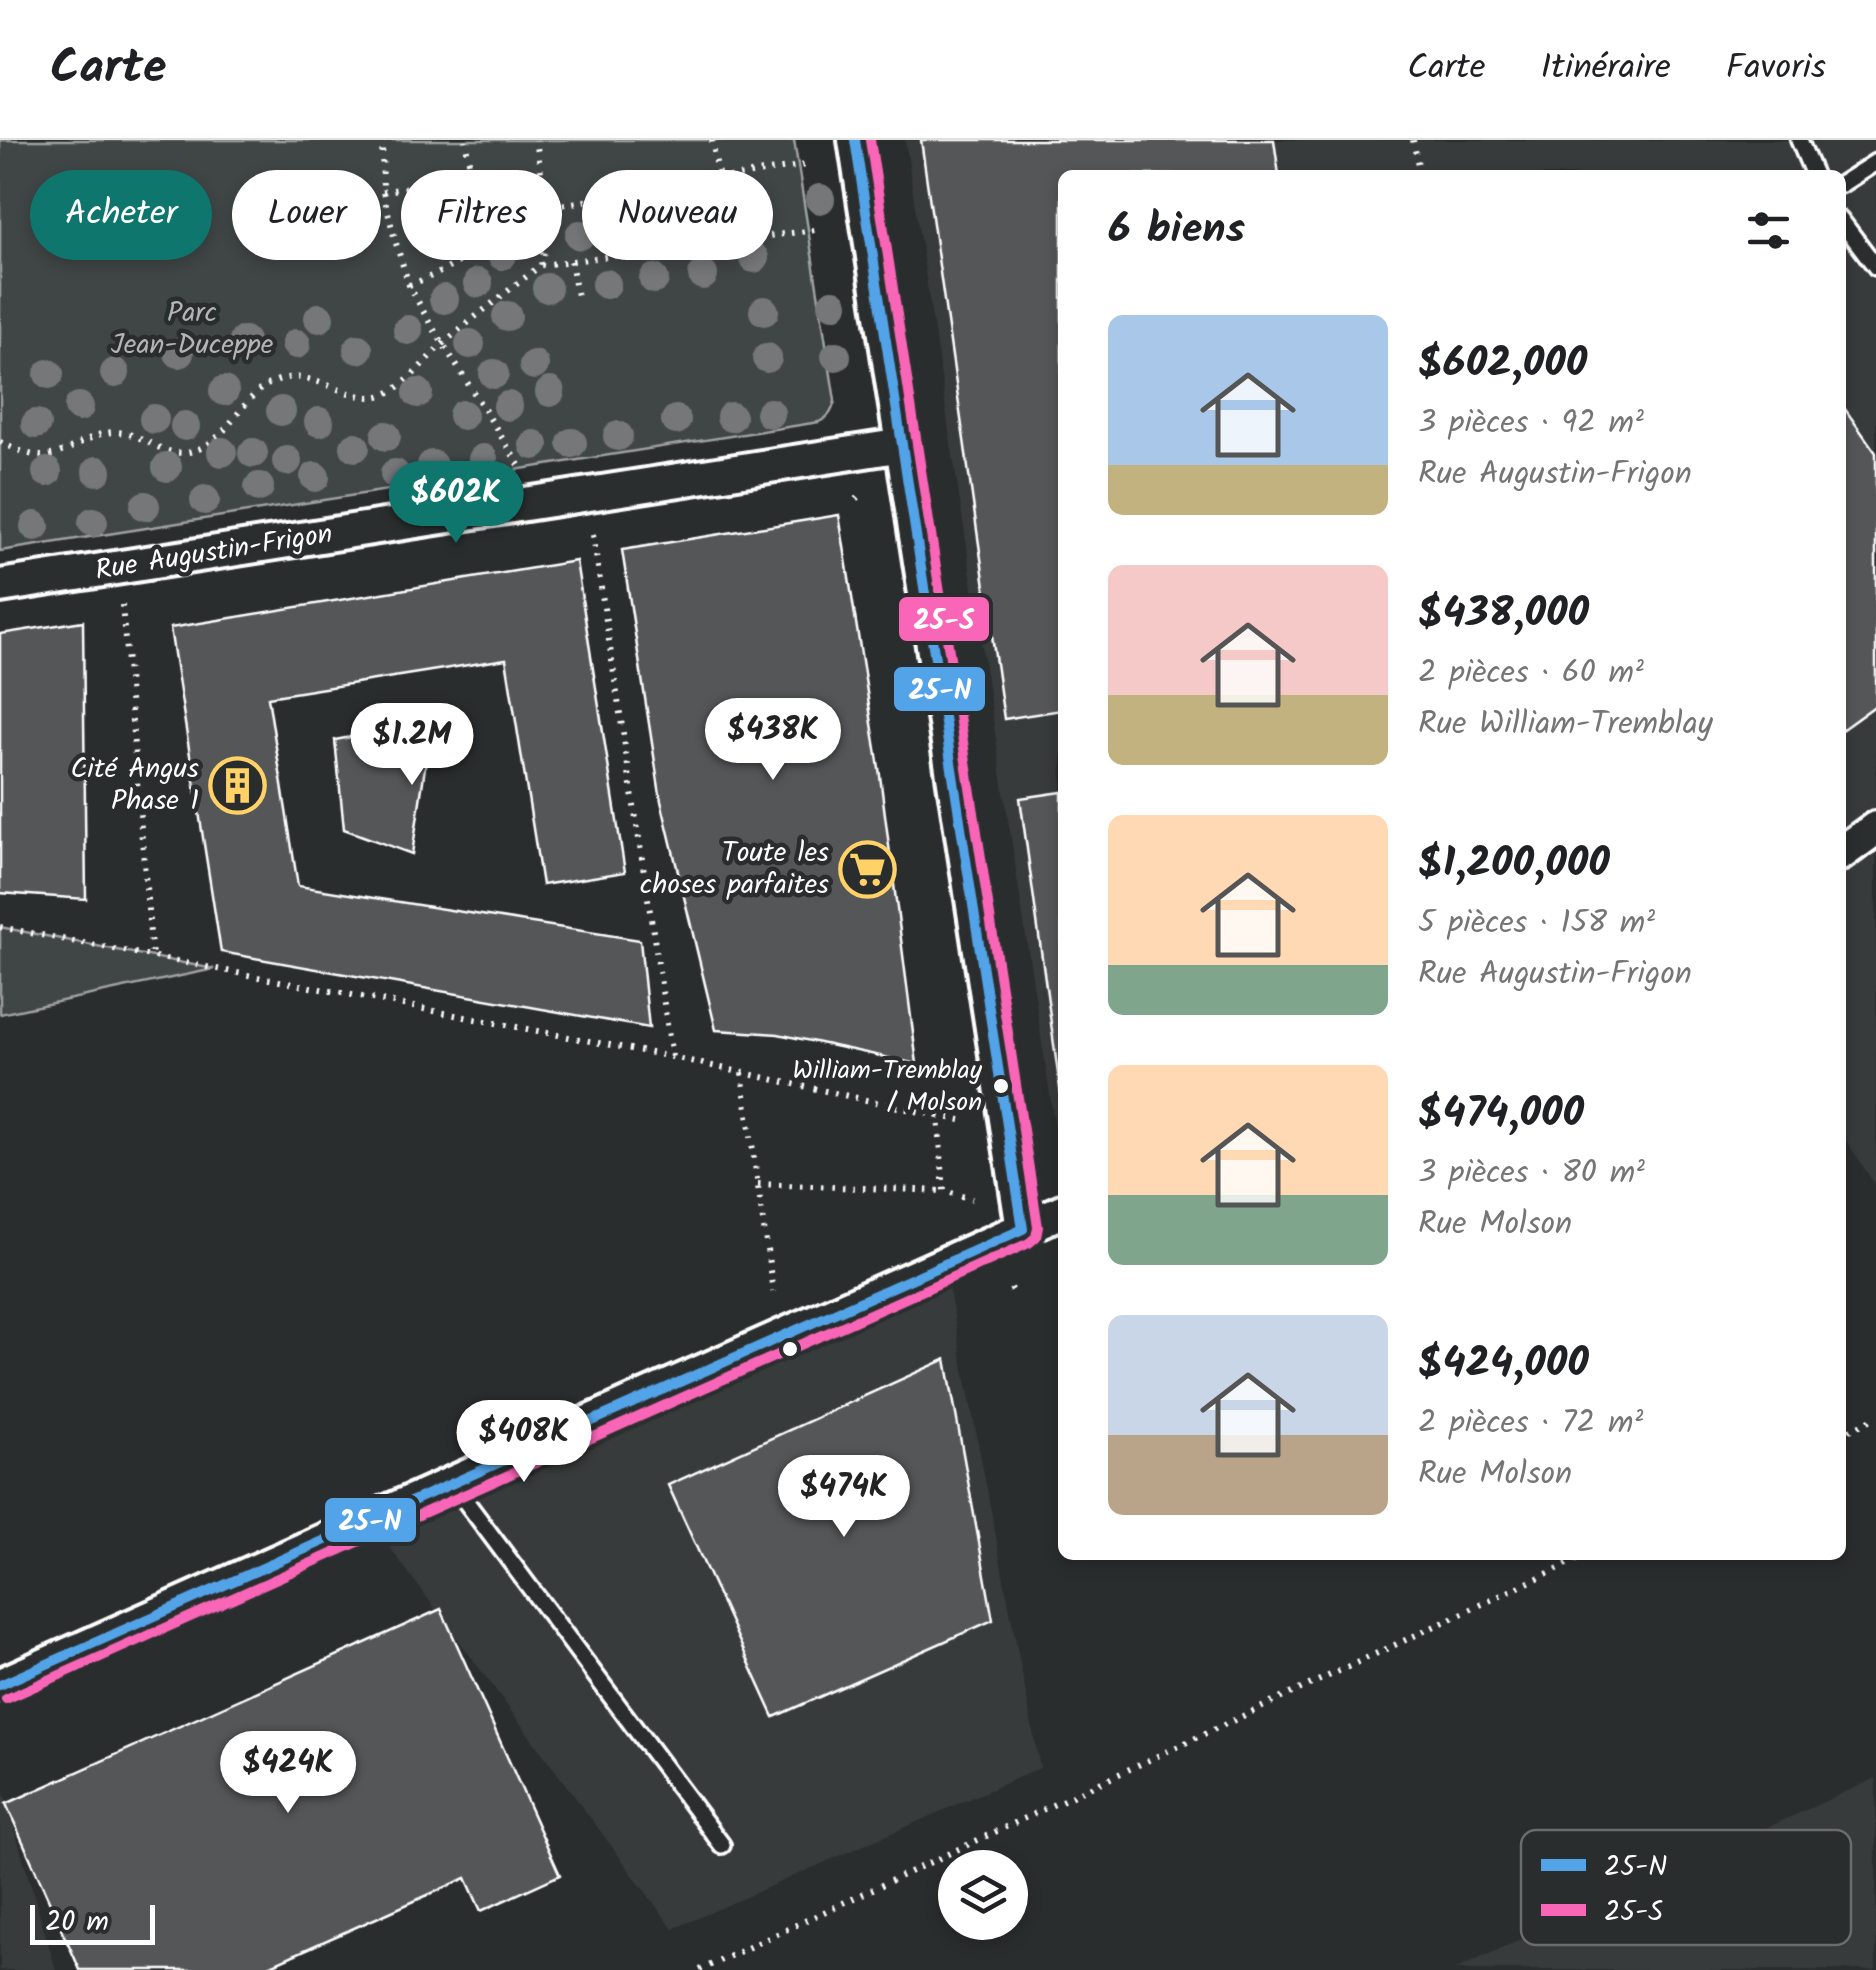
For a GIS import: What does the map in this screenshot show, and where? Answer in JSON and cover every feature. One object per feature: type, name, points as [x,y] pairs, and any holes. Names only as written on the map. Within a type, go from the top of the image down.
[{"type":"street","points":[[855,140],[1022,1229]]},
{"type":"street","name":"Rue Augustin-Frigon","points":[[0,586],[902,445]]},
{"type":"street","points":[[1846,850],[1876,828]]},
{"type":"street","points":[[0,1684],[1058,1214]]},
{"type":"lane","points":[[1799,140],[1812,170]]},
{"type":"lane","points":[[1846,180],[1876,162]]},
{"type":"lane","points":[[1846,227],[1876,267]]},
{"type":"lane","points":[[452,1484],[722,1846]]},
{"type":"path","points":[[382,140],[383,192],[409,285],[524,473]]},
{"type":"path","points":[[465,140],[471,170]]},
{"type":"path","points":[[536,140],[540,170]]},
{"type":"path","points":[[712,140],[717,170]]},
{"type":"path","points":[[1414,140],[1419,170]]},
{"type":"path","points":[[773,170],[806,165]]},
{"type":"path","points":[[383,192],[401,189]]},
{"type":"path","points":[[0,442],[44,456],[110,432],[127,433],[156,448],[188,453],[220,434],[247,400],[276,380],[308,378],[359,395],[385,395],[541,265],[814,230]]},
{"type":"path","points":[[409,285],[461,260]]},
{"type":"path","points":[[541,265],[542,260]]},
{"type":"path","points":[[571,261],[578,302]]},
{"type":"path","points":[[593,535],[672,1057]]},
{"type":"path","points":[[122,605],[152,957]]},
{"type":"path","points":[[0,927],[672,1057],[961,1120]]},
{"type":"path","points":[[742,1073],[773,1292]]},
{"type":"path","points":[[938,1116],[944,1191]]},
{"type":"path","points":[[758,1184],[944,1191],[972,1199]]},
{"type":"path","points":[[1846,1432],[1876,1417]]},
{"type":"path","points":[[700,1970],[1577,1560]]},
{"type":"shaded area","points":[[905,140],[1876,140],[1876,1186],[1846,1141],[1846,170],[1058,170],[1057,1141]]},
{"type":"shaded area","points":[[944,1264],[1040,1768],[673,1929],[370,1521]]},
{"type":"shaded area","points":[[1876,1778],[1876,1970],[1454,1970],[1521,1940],[1521,1945],[1851,1945],[1851,1830],[1762,1830]]},
{"type":"shaded area","points":[[0,1780],[56,1970],[0,1970]]},
{"type":"green space","name":"Parc Jean-Duceppe","points":[[0,140],[794,140],[835,401],[828,416],[819,422],[0,551]]},
{"type":"green space","points":[[0,927],[214,969],[0,1014]]},
{"type":"building","points":[[921,140],[1274,140],[1278,170],[1058,170],[1058,711],[1004,719]]},
{"type":"building","points":[[1846,410],[1876,453],[1876,705],[1846,727]]},
{"type":"building","points":[[839,515],[879,768],[917,1064],[778,1034],[716,1030],[661,801],[622,550]]},
{"type":"building","name":"Cité Angus Phase 1","points":[[576,561],[625,872],[542,885],[506,659],[268,697],[298,886],[640,940],[649,1028],[221,952],[170,628]]},
{"type":"building","points":[[83,621],[86,899],[0,893],[0,634]]},
{"type":"building","points":[[432,721],[412,854],[344,829],[335,740]]},
{"type":"building","points":[[1058,793],[1058,1074],[1020,798]]},
{"type":"building","points":[[946,1359],[993,1620],[774,1717],[668,1485]]},
{"type":"building","points":[[441,1609],[560,1875],[481,1911],[466,1878],[260,1970],[80,1970],[6,1804]]},
{"type":"transit line","name":"25-N","points":[[0,1685],[1023,1229],[855,140]]},
{"type":"transit line","name":"25-S","points":[[6,1699],[1036,1237],[1038,1227],[870,140]]},
{"type":"place","name":"Cité Angus Phase 1","points":[[238,785]]},
{"type":"place","name":"Toute les choses parfaites","points":[[868,869]]},
{"type":"place","name":"William-Tremblay / Molson","points":[[1001,1086]]}]
